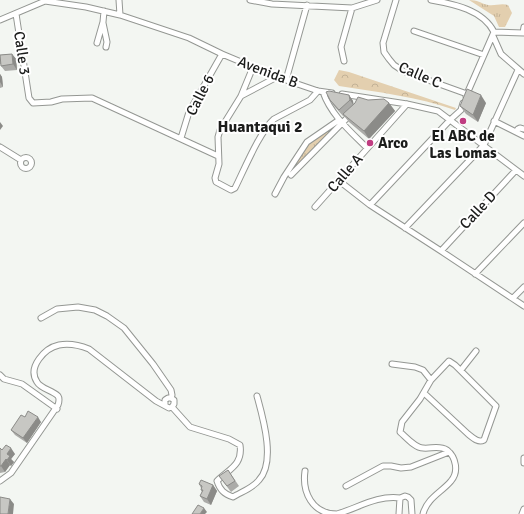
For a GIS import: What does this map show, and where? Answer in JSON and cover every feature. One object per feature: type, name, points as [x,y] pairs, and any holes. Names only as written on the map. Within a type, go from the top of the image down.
[{"type":"street","points":[[119,0],[120,15]]},
{"type":"street","points":[[250,0],[267,4],[352,8],[373,0]]},
{"type":"street","name":"Calle C","points":[[396,0],[383,42],[384,52],[389,60],[403,71],[467,94]]},
{"type":"street","points":[[431,0],[455,4],[486,21],[490,25],[501,54],[524,74]]},
{"type":"street","name":"Avenida B","points":[[0,20],[45,1],[120,15],[189,38],[222,54],[277,77],[320,92],[407,104],[438,111],[524,176]]},
{"type":"street","points":[[286,80],[306,5]]},
{"type":"street","points":[[344,61],[341,47],[352,8]]},
{"type":"street","points":[[97,43],[103,22],[104,11]]},
{"type":"street","name":"Calle 3","points":[[16,14],[28,98],[34,103],[51,102],[62,99],[92,98],[181,138]]},
{"type":"street","points":[[103,22],[107,42],[106,47]]},
{"type":"street","points":[[414,31],[484,55]]},
{"type":"street","points":[[493,34],[524,31]]},
{"type":"street","points":[[370,205],[461,110],[493,34]]},
{"type":"street","name":"Calle 6","points":[[181,138],[189,112],[222,54]]},
{"type":"street","points":[[253,67],[242,96],[220,130],[217,142],[219,164],[216,182],[232,190],[235,188],[269,123],[280,115],[310,100],[320,92],[341,122],[367,148]]},
{"type":"street","points":[[406,228],[484,145],[518,70]]},
{"type":"street","points":[[242,96],[277,77]]},
{"type":"street","points":[[360,102],[363,97]]},
{"type":"street","name":"Calle A","points":[[315,207],[407,104]]},
{"type":"street","points":[[291,175],[341,122],[357,108]]},
{"type":"street","points":[[275,194],[284,177],[307,142],[341,122]]},
{"type":"street","points":[[494,122],[524,136]]},
{"type":"street","points":[[516,132],[520,128],[524,129]]},
{"type":"street","points":[[181,138],[218,156]]},
{"type":"street","points":[[0,147],[21,160]]},
{"type":"street","name":"Calle D","points":[[441,251],[516,170]]},
{"type":"street","points":[[338,180],[370,205],[524,306]]},
{"type":"street","points":[[475,274],[524,224]]},
{"type":"street","points":[[513,298],[524,287]]},
{"type":"street","points":[[41,318],[57,308],[78,307],[95,310],[107,316],[124,328],[153,364],[170,390],[172,395],[171,398],[174,402],[172,407]]},
{"type":"street","points":[[0,481],[10,473],[57,409],[60,400],[59,398],[37,383],[35,375],[36,362],[46,351],[56,346],[67,343],[79,345],[89,349],[156,401],[167,407],[172,407],[190,427],[229,439],[240,445],[241,453],[234,467],[217,481],[220,489],[233,497],[259,482],[265,472],[267,454],[264,420],[257,396]]},
{"type":"street","points":[[461,370],[476,351]]},
{"type":"street","points":[[423,514],[431,500],[451,482],[456,471],[455,462],[449,452],[440,447],[424,449],[418,447],[400,432],[402,422],[424,393],[431,380],[449,361],[461,370],[496,406],[484,440],[480,441],[475,440],[468,434],[424,393]]},
{"type":"street","points":[[392,364],[415,366],[423,370],[431,380]]},
{"type":"street","points":[[0,375],[4,380],[22,384],[57,409]]},
{"type":"street","points":[[164,405],[165,400],[171,398]]},
{"type":"street","points":[[346,486],[383,466],[401,468],[411,467],[449,452]]},
{"type":"street","points":[[524,458],[524,464]]},
{"type":"street","points":[[305,471],[304,480],[307,495],[317,508],[322,511],[337,514],[375,500],[392,497],[400,498],[405,496],[410,498],[412,514]]},
{"type":"street","points":[[399,514],[400,498]]},
{"type":"street","points":[[522,514],[524,509]]},
{"type":"green space","points":[[469,0],[488,5],[508,5],[512,13],[505,27],[499,27],[494,16]]},
{"type":"green space","points":[[339,70],[456,108],[455,110],[412,98],[339,86],[334,80]]},
{"type":"green space","points":[[338,124],[290,173],[309,143]]},
{"type":"building","points":[[12,54],[13,64],[1,66],[0,55]]},
{"type":"building","points":[[467,89],[481,95],[473,115],[460,106]]},
{"type":"building","points":[[329,91],[349,95],[350,100],[339,110],[330,100],[326,92]]},
{"type":"building","points":[[358,97],[368,100],[384,99],[389,103],[364,131],[343,114],[355,103]]},
{"type":"building","points":[[28,411],[38,417],[23,438],[11,430],[21,415],[25,417]]},
{"type":"building","points":[[6,445],[11,448],[7,454],[10,456],[0,466],[0,448],[2,450]]},
{"type":"building","points":[[228,470],[235,481],[227,486],[219,476]]},
{"type":"building","points":[[201,480],[213,485],[207,499],[200,496],[203,490],[201,490],[202,486],[199,484]]},
{"type":"building","points":[[0,497],[10,499],[8,514],[0,514]]},
{"type":"building","points":[[198,505],[204,508],[200,514],[192,514]]},
{"type":"place","name":"El ABC de Las Lomas","points":[[463,121]]},
{"type":"place","name":"Arco","points":[[370,143]]},
{"type":"district","name":"Huantaqui 2","points":[[260,127]]}]
